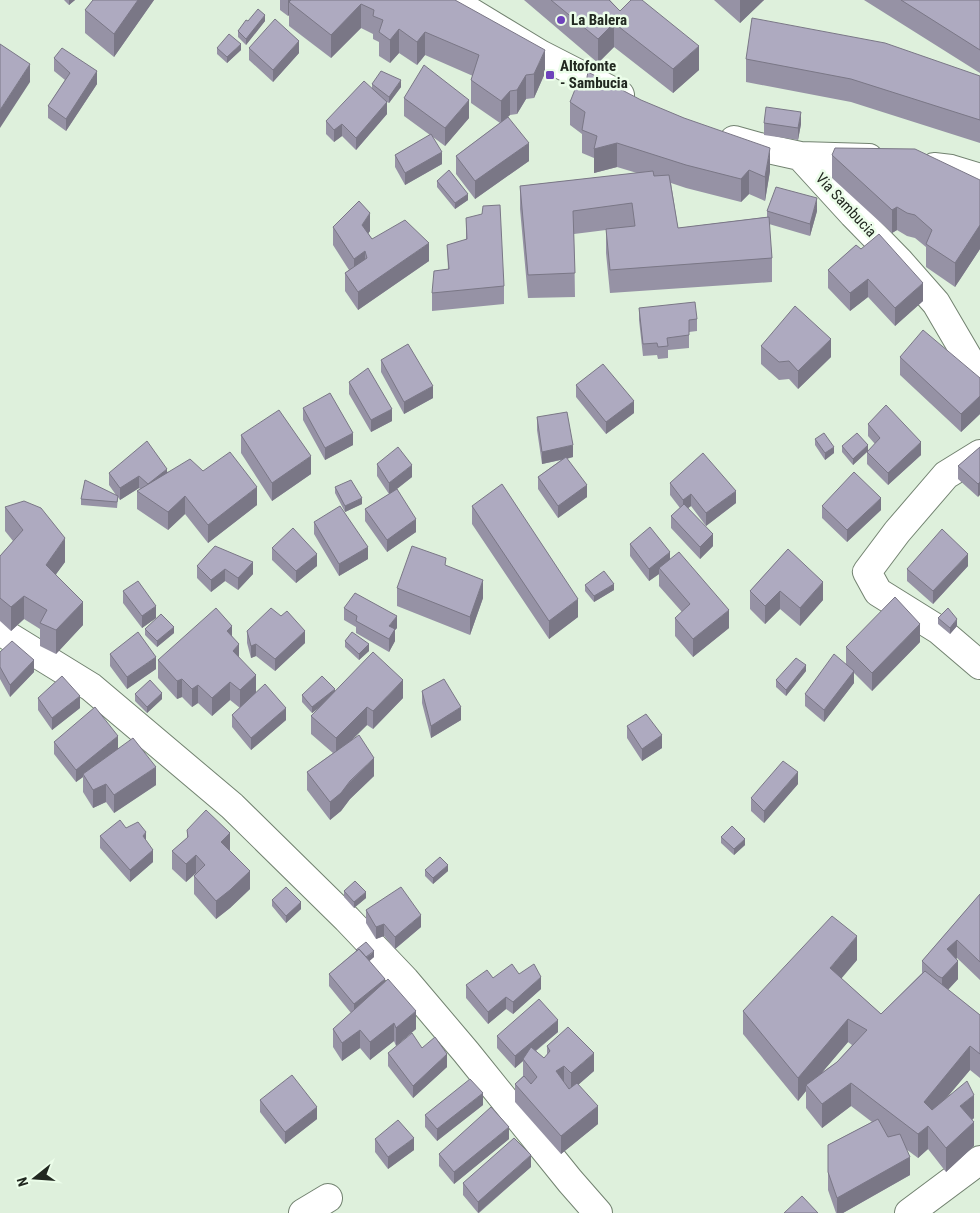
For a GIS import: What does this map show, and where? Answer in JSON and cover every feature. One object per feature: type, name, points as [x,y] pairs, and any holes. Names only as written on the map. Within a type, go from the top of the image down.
[{"type":"street","points":[[451,0],[540,54],[639,105]]},
{"type":"street","points":[[714,134],[800,156],[874,159],[951,169],[980,178]]},
{"type":"street","name":"Via Sambucia","points":[[800,156],[936,303],[980,375]]},
{"type":"street","points":[[980,454],[946,475],[897,532],[867,572],[878,592],[939,630],[980,666]]},
{"type":"street","points":[[0,631],[92,687],[232,806],[347,919],[405,980],[466,1052],[570,1182],[598,1213]]},
{"type":"street","points":[[910,1213],[980,1160]]},
{"type":"street","points":[[303,1213],[328,1198]]},
{"type":"building","points":[[93,0],[138,0],[114,34],[85,10]]},
{"type":"building","points":[[291,0],[455,0],[545,50],[534,74],[526,75],[517,90],[510,91],[501,101],[471,80],[479,55],[425,32],[417,42],[399,29],[390,40],[379,32],[383,20],[373,16],[374,10],[361,4],[331,35],[289,2]]},
{"type":"building","points":[[551,0],[609,0],[620,11],[631,0],[642,0],[699,46],[673,69],[614,23],[598,39]]},
{"type":"building","points":[[901,0],[980,0],[980,50]]},
{"type":"building","points":[[258,9],[265,15],[246,39],[238,31]]},
{"type":"building","points":[[752,18],[885,43],[980,76],[980,120],[851,79],[746,59]]},
{"type":"building","points":[[275,19],[299,41],[273,70],[249,48]]},
{"type":"building","points":[[229,34],[241,44],[227,57],[217,48]]},
{"type":"building","points":[[0,44],[30,64],[0,110]]},
{"type":"building","points":[[62,48],[97,71],[66,119],[48,106],[70,73],[54,58]]},
{"type":"building","points":[[424,65],[469,100],[445,128],[404,98]]},
{"type":"building","points":[[381,71],[401,80],[389,97],[372,84]]},
{"type":"building","points":[[588,72],[641,100],[684,118],[770,148],[765,177],[749,170],[741,179],[686,165],[617,143],[594,149],[597,136],[582,130],[585,112],[570,102],[576,87],[585,87]]},
{"type":"building","points":[[364,81],[387,102],[356,138],[342,124],[334,130],[326,121]]},
{"type":"building","points":[[766,107],[801,112],[798,128],[764,123]]},
{"type":"building","points":[[508,117],[529,143],[475,181],[456,156]]},
{"type":"building","points":[[431,134],[442,152],[405,173],[395,155]]},
{"type":"building","points":[[835,148],[915,149],[980,180],[980,225],[955,263],[926,244],[932,230],[915,215],[897,207],[892,210],[832,155]]},
{"type":"building","points":[[449,170],[468,194],[455,203],[437,181]]},
{"type":"building","points":[[653,171],[654,176],[669,175],[678,228],[769,217],[772,258],[610,270],[606,229],[635,226],[632,203],[573,211],[575,273],[528,275],[520,186]]},
{"type":"building","points":[[776,187],[817,198],[810,224],[767,211]]},
{"type":"building","points":[[359,201],[370,213],[362,225],[372,239],[405,220],[429,243],[358,292],[345,273],[367,258],[365,251],[354,259],[333,227]]},
{"type":"building","points":[[500,205],[504,286],[432,293],[434,271],[449,269],[447,245],[467,239],[466,218],[482,214],[483,206]]},
{"type":"building","points":[[879,234],[923,283],[895,308],[868,279],[850,293],[828,270],[856,245],[861,249]]},
{"type":"building","points":[[695,302],[697,319],[689,320],[689,335],[667,338],[668,346],[658,347],[657,343],[643,344],[639,308]]},
{"type":"building","points":[[795,306],[831,339],[798,371],[789,361],[779,362],[761,346]]},
{"type":"building","points":[[923,330],[980,378],[980,396],[961,414],[900,357]]},
{"type":"building","points":[[408,344],[433,386],[404,402],[381,360]]},
{"type":"building","points":[[603,364],[634,401],[606,422],[576,385]]},
{"type":"building","points":[[368,368],[392,409],[371,420],[349,382]]},
{"type":"building","points":[[330,393],[353,433],[325,448],[303,408]]},
{"type":"building","points":[[886,405],[921,442],[888,473],[867,452],[880,438],[868,424]]},
{"type":"building","points":[[279,410],[311,456],[272,483],[241,435]]},
{"type":"building","points":[[567,412],[573,445],[542,452],[537,417]]},
{"type":"building","points":[[824,433],[834,447],[825,453],[815,439]]},
{"type":"building","points":[[857,433],[868,445],[853,459],[842,446]]},
{"type":"building","points":[[147,441],[167,469],[148,484],[139,476],[120,488],[109,473]]},
{"type":"building","points":[[398,447],[412,465],[389,483],[377,464]]},
{"type":"building","points":[[980,447],[980,482],[978,484],[958,466]]},
{"type":"building","points":[[230,452],[257,487],[208,525],[185,496],[168,512],[137,491],[190,459],[203,471]]},
{"type":"building","points":[[703,453],[736,491],[706,513],[691,494],[683,500],[670,483]]},
{"type":"building","points":[[566,457],[587,485],[558,506],[538,477]]},
{"type":"building","points":[[854,472],[881,498],[847,530],[822,506]]},
{"type":"building","points":[[85,480],[118,496],[117,502],[81,499]]},
{"type":"building","points":[[351,480],[362,498],[345,506],[335,487]]},
{"type":"building","points":[[502,484],[578,599],[549,621],[472,506]]},
{"type":"building","points":[[397,489],[416,519],[387,540],[365,509]]},
{"type":"building","points":[[24,501],[41,508],[65,538],[46,565],[83,602],[56,630],[40,623],[47,610],[24,596],[11,607],[0,598],[0,556],[23,530],[5,507]]},
{"type":"building","points":[[684,504],[713,534],[700,547],[671,516]]},
{"type":"building","points":[[340,506],[368,547],[339,564],[314,522]]},
{"type":"building","points":[[650,527],[670,552],[649,569],[630,544]]},
{"type":"building","points":[[293,528],[317,554],[296,571],[272,548]]},
{"type":"building","points":[[942,529],[968,554],[933,591],[907,569]]},
{"type":"building","points":[[215,546],[253,562],[238,578],[225,569],[211,580],[197,566]]},
{"type":"building","points":[[412,546],[446,558],[445,565],[483,580],[470,617],[397,588]]},
{"type":"building","points":[[788,549],[823,582],[800,608],[780,591],[765,606],[750,591]]},
{"type":"building","points":[[679,552],[729,610],[693,639],[675,618],[690,604],[659,568]]},
{"type":"building","points":[[604,571],[614,584],[594,596],[585,585]]},
{"type":"building","points":[[138,581],[156,606],[142,616],[123,591]]},
{"type":"building","points":[[355,593],[397,616],[389,626],[395,629],[389,639],[356,621],[357,616],[344,608]]},
{"type":"building","points":[[895,597],[920,624],[872,673],[846,647]]},
{"type":"building","points":[[216,608],[232,626],[227,631],[239,644],[233,651],[256,675],[240,690],[230,682],[212,698],[198,685],[192,689],[182,679],[177,681],[158,660]]},
{"type":"building","points":[[271,608],[281,616],[287,611],[305,631],[275,659],[256,644],[251,646],[247,631]]},
{"type":"building","points":[[948,608],[957,619],[950,628],[938,618]]},
{"type":"building","points":[[161,614],[174,627],[157,641],[145,629]]},
{"type":"building","points":[[138,632],[156,657],[127,677],[110,654]]},
{"type":"building","points":[[352,632],[369,644],[359,654],[345,641]]},
{"type":"building","points":[[12,641],[34,660],[10,685],[0,667],[0,652]]},
{"type":"building","points":[[373,652],[403,680],[373,711],[367,707],[336,738],[311,716]]},
{"type":"building","points":[[834,654],[854,671],[824,710],[805,694]]},
{"type":"building","points":[[796,658],[806,665],[786,690],[776,680]]},
{"type":"building","points":[[62,676],[80,696],[52,718],[38,698]]},
{"type":"building","points":[[322,676],[335,689],[312,707],[302,695]]},
{"type":"building","points":[[444,679],[461,707],[431,726],[422,691]]},
{"type":"building","points":[[150,680],[162,693],[147,707],[135,694]]},
{"type":"building","points":[[265,684],[286,708],[251,738],[232,715]]},
{"type":"building","points":[[95,707],[118,736],[76,770],[54,742]]},
{"type":"building","points":[[646,714],[662,735],[642,749],[627,726]]},
{"type":"building","points":[[359,735],[374,758],[330,802],[307,772]]},
{"type":"building","points":[[133,738],[156,767],[114,795],[106,784],[93,790],[83,774]]},
{"type":"building","points":[[783,761],[798,772],[764,811],[751,798]]},
{"type":"building","points":[[206,810],[230,833],[221,842],[250,871],[216,901],[194,876],[205,865],[196,855],[186,864],[172,851],[188,837],[187,830]]},
{"type":"building","points":[[120,820],[126,828],[138,822],[146,832],[143,836],[153,850],[130,870],[100,836]]},
{"type":"building","points":[[732,826],[745,839],[734,849],[721,837]]},
{"type":"building","points":[[440,857],[448,865],[433,878],[425,870]]},
{"type":"building","points":[[355,881],[366,892],[354,902],[344,891]]},
{"type":"building","points":[[286,887],[301,902],[286,916],[272,900]]},
{"type":"building","points":[[401,887],[421,915],[395,937],[384,924],[376,927],[366,910]]},
{"type":"building","points":[[980,894],[980,962],[957,940],[947,949],[958,961],[942,978],[922,961]]},
{"type":"building","points":[[832,916],[857,936],[830,968],[881,1014],[925,971],[980,1015],[980,1054],[970,1046],[924,1102],[932,1110],[967,1081],[974,1095],[960,1106],[974,1122],[946,1148],[928,1126],[918,1134],[851,1083],[822,1104],[806,1085],[837,1062],[867,1030],[848,1019],[798,1078],[743,1011]]},
{"type":"building","points":[[366,942],[374,951],[366,957],[359,949],[356,950]]},
{"type":"building","points":[[359,949],[385,979],[354,1004],[329,974]]},
{"type":"building","points":[[512,964],[519,974],[534,964],[541,977],[513,1002],[506,997],[488,1012],[466,985],[487,970],[493,978]]},
{"type":"building","points":[[388,979],[416,1011],[396,1028],[394,1023],[370,1042],[360,1030],[342,1043],[333,1029]]},
{"type":"building","points":[[539,999],[558,1020],[515,1056],[497,1036]]},
{"type":"building","points":[[568,1027],[594,1053],[571,1073],[564,1066],[556,1071],[569,1089],[577,1083],[598,1106],[561,1136],[515,1084],[524,1076],[531,1084],[537,1077],[523,1059],[531,1047],[544,1058],[550,1051],[547,1046]]},
{"type":"building","points":[[412,1033],[422,1048],[435,1037],[447,1054],[413,1086],[388,1053]]},
{"type":"building","points":[[292,1075],[317,1107],[285,1132],[260,1100]]},
{"type":"building","points":[[470,1079],[483,1093],[437,1129],[425,1115]]},
{"type":"building","points":[[491,1107],[509,1127],[454,1172],[439,1154]]},
{"type":"building","points":[[878,1119],[888,1137],[900,1134],[910,1157],[837,1198],[828,1172],[828,1145]]},
{"type":"building","points":[[398,1120],[414,1138],[388,1157],[375,1139]]},
{"type":"building","points":[[514,1138],[531,1155],[478,1202],[463,1183]]},
{"type":"building","points":[[802,1196],[818,1213],[784,1213]]},
{"type":"place","name":"La Balera","points":[[561,20]]},
{"type":"place","name":"Altofonte - Sambucia","points":[[550,75]]}]
